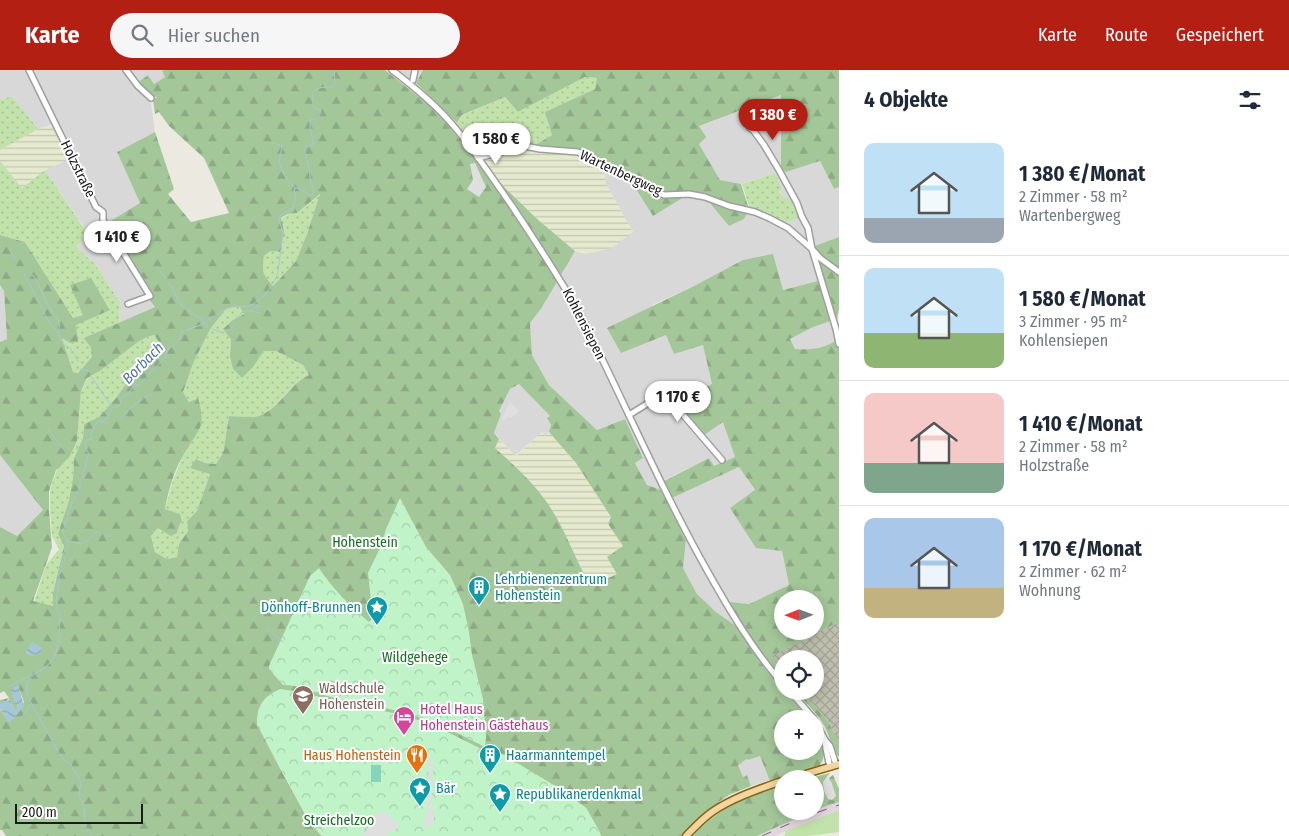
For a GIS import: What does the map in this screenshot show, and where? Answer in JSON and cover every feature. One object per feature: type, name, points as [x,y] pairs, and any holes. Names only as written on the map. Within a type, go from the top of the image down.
[{"type":"main road","points":[[819,770],[835,765]]},
{"type":"main road","points":[[686,836],[705,817],[724,805],[774,784]]},
{"type":"street","name":"Holzstraße","points":[[29,70],[96,207],[103,212],[103,220],[150,296],[128,304]]},
{"type":"street","points":[[126,70],[138,86],[151,98]]},
{"type":"street","name":"Kohlensiepen","points":[[392,70],[434,105],[451,123],[478,158],[562,282],[590,335],[680,521],[723,598],[764,662],[774,674]]},
{"type":"street","points":[[413,80],[415,70]]},
{"type":"street","points":[[750,128],[754,130],[764,145],[797,203],[808,228],[812,249],[839,344]]},
{"type":"street","name":"Wartenbergweg","points":[[478,158],[524,146],[578,152],[602,162],[664,195],[689,194],[705,197],[769,218],[788,228],[820,258],[839,272]]},
{"type":"street","points":[[629,415],[658,397],[667,396],[722,460]]},
{"type":"street","points":[[797,700],[806,710]]},
{"type":"street","points":[[824,738],[826,749],[835,765]]},
{"type":"shaded area","points":[[0,70],[165,70],[162,72],[165,77],[154,84],[148,75],[134,85],[151,104],[155,132],[117,152],[140,203],[139,278],[141,289],[155,307],[119,323],[120,302],[95,264],[76,247],[88,233],[45,170],[57,164],[56,123],[38,129],[12,96],[0,100]]},
{"type":"shaded area","points":[[399,70],[423,70],[416,83]]},
{"type":"shaded area","points":[[782,95],[786,172],[820,161],[834,189],[839,187],[839,237],[809,248],[818,281],[783,290],[696,285],[652,305],[666,335],[703,344],[713,384],[677,403],[723,421],[735,457],[714,467],[709,458],[664,480],[672,498],[739,467],[755,491],[731,508],[782,551],[789,585],[774,590],[774,592],[749,604],[731,602],[737,615],[736,626],[716,612],[697,594],[683,568],[686,540],[661,490],[647,485],[635,463],[643,457],[625,419],[597,430],[549,385],[532,355],[530,323],[541,309],[575,251],[586,254],[633,232],[606,184],[604,166],[685,196],[707,199],[783,224],[804,215],[783,198],[779,190],[782,189],[775,173],[741,184],[720,180],[699,144],[699,126]]},
{"type":"shaded area","points":[[53,124],[70,159],[45,170],[22,189],[0,161],[0,150],[38,129]]},
{"type":"shaded area","points":[[513,149],[578,154],[604,166],[606,184],[633,232],[612,248],[586,254],[575,251],[536,218],[497,180],[481,157]]},
{"type":"shaded area","points":[[475,163],[486,187],[479,197],[467,189],[473,180],[470,164]]},
{"type":"shaded area","points":[[0,285],[4,291],[7,339],[0,342]]},
{"type":"shaded area","points":[[837,319],[839,339],[830,345],[812,350],[795,349],[790,339],[813,327]]},
{"type":"shaded area","points":[[519,384],[550,416],[552,425],[545,436],[542,432],[515,456],[494,433],[501,414],[499,411],[510,389]]},
{"type":"shaded area","points":[[510,402],[519,411],[511,418],[507,417],[504,421],[502,419]]},
{"type":"shaded area","points":[[542,432],[545,436],[549,432],[576,463],[611,517],[609,524],[623,546],[618,574],[590,587],[548,504],[518,469],[495,448],[499,439],[516,456]]},
{"type":"shaded area","points":[[0,455],[43,510],[17,536],[0,527]]},
{"type":"shaded area","points":[[839,622],[839,743],[824,716],[824,710],[818,710],[810,700],[824,700],[824,650],[783,650],[803,640],[824,640],[824,630]]},
{"type":"shaded area","points":[[760,755],[770,780],[751,786],[747,775],[743,777],[738,765],[747,759]]},
{"type":"shaded area","points":[[429,756],[431,756],[433,768],[431,809],[434,810],[434,824],[425,827],[423,825],[427,811]]},
{"type":"shaded area","points":[[829,778],[831,781],[836,796],[832,800],[828,799],[824,790],[824,781]]},
{"type":"shaded area","points":[[839,802],[839,810],[824,816],[824,807]]},
{"type":"shaded area","points":[[379,812],[385,812],[401,828],[394,829],[387,836],[362,836]]},
{"type":"shaded area","points":[[793,820],[813,820],[775,836],[757,836]]},
{"type":"green space","name":"Hohenstein","points":[[165,70],[385,70],[430,106],[473,156],[536,218],[575,251],[541,309],[530,323],[532,355],[549,385],[597,430],[625,419],[643,458],[635,463],[647,485],[661,490],[686,540],[683,568],[697,594],[716,612],[736,626],[774,680],[774,700],[793,700],[801,710],[774,710],[774,760],[822,760],[819,766],[807,770],[774,770],[774,779],[770,781],[760,756],[747,759],[738,765],[743,777],[747,775],[751,786],[720,801],[683,836],[601,836],[586,808],[504,755],[481,749],[435,726],[402,715],[327,700],[307,693],[257,724],[310,823],[322,836],[6,836],[0,830],[0,709],[0,700],[9,698],[4,691],[0,693],[0,527],[17,536],[43,510],[0,455],[0,342],[7,339],[4,291],[0,285],[0,235],[25,242],[73,318],[83,315],[70,285],[91,278],[110,310],[76,325],[78,342],[70,343],[62,338],[73,372],[78,373],[92,357],[91,348],[84,338],[155,307],[141,289],[139,278],[104,225],[140,203],[117,152],[155,132],[174,189],[168,194],[191,222],[229,213],[204,158],[169,126],[159,112],[155,114],[153,100],[157,97],[150,95],[137,83],[148,75],[154,84],[165,77],[162,71]],"holes":[[[320,194],[296,261],[273,286],[264,272],[264,256],[270,251],[281,252],[285,236],[281,218],[287,214],[297,213]],[[239,306],[244,314],[233,320],[223,329],[231,339],[230,356],[233,369],[242,378],[253,367],[264,351],[276,351],[303,365],[309,375],[296,384],[274,407],[261,415],[250,417],[229,416],[223,453],[216,464],[205,463],[196,459],[190,468],[210,474],[197,511],[187,521],[188,531],[179,544],[177,557],[167,559],[155,552],[151,536],[158,528],[171,536],[177,533],[182,521],[180,514],[165,509],[166,502],[177,468],[202,422],[198,398],[189,402],[183,392],[194,361],[211,328],[226,309]],[[154,335],[163,348],[150,364],[130,378],[99,417],[84,424],[83,438],[74,458],[69,500],[58,534],[64,546],[53,593],[53,606],[33,601],[52,547],[49,491],[56,470],[70,456],[77,441],[81,391],[87,378],[100,371],[138,342]],[[519,384],[550,416],[547,418],[551,425],[549,432],[576,463],[611,517],[608,524],[623,546],[607,557],[617,574],[591,586],[548,504],[530,482],[495,448],[499,439],[494,433],[501,414],[499,411],[510,389]],[[20,691],[24,702],[8,721],[0,709],[8,699],[15,710],[17,709]]]},
{"type":"green space","points":[[423,70],[839,70],[839,187],[834,189],[820,161],[786,172],[781,168],[781,95],[699,126],[706,137],[699,144],[720,180],[741,184],[749,209],[744,219],[729,226],[705,197],[689,194],[653,216],[631,181],[578,152],[532,147],[552,135],[545,112],[595,89],[597,78],[585,77],[518,112],[505,97],[462,115],[457,123],[416,83]]},
{"type":"green space","points":[[585,77],[598,78],[595,89],[546,112],[552,135],[531,149],[513,149],[481,157],[473,156],[449,126],[457,123],[463,115],[505,97],[518,112]]},
{"type":"green space","points":[[12,96],[38,129],[0,150],[0,100]]},
{"type":"green space","points":[[0,161],[22,188],[45,170],[88,234],[76,247],[95,264],[120,302],[119,323],[85,338],[91,348],[93,357],[78,373],[73,372],[62,338],[75,325],[110,309],[90,278],[83,315],[73,318],[25,242],[0,235]]},
{"type":"green space","points":[[775,173],[782,189],[779,191],[783,198],[791,199],[793,206],[796,205],[800,217],[783,224],[750,209],[742,184]]},
{"type":"green space","points":[[321,194],[296,261],[273,286],[265,275],[263,261],[264,256],[270,251],[281,252],[284,235],[281,219],[287,214],[297,213]]},
{"type":"green space","points":[[839,237],[839,309],[837,319],[813,327],[790,339],[795,349],[813,349],[823,347],[839,339],[839,622],[824,630],[824,590],[778,590],[789,585],[782,551],[756,548],[730,508],[755,490],[739,467],[672,498],[664,481],[709,458],[714,466],[735,457],[723,422],[704,435],[677,402],[712,384],[703,345],[674,354],[666,335],[621,353],[607,328],[743,260],[773,254],[783,290],[818,281],[809,248]]},
{"type":"green space","points":[[239,306],[244,314],[233,320],[230,356],[253,367],[264,351],[276,351],[303,365],[309,375],[295,384],[274,407],[261,415],[250,417],[229,416],[223,453],[216,464],[205,463],[196,459],[210,474],[197,511],[187,521],[188,531],[179,544],[177,557],[167,559],[155,552],[151,536],[158,528],[178,528],[182,521],[180,514],[165,509],[172,483],[182,458],[201,425],[197,398],[189,402],[183,392],[194,361],[211,328],[226,309]]},
{"type":"green space","points":[[154,335],[163,348],[150,364],[130,378],[99,417],[84,424],[83,438],[74,458],[69,500],[58,534],[64,546],[53,593],[53,607],[34,602],[46,565],[59,549],[52,536],[50,491],[57,470],[70,456],[77,441],[81,391],[88,378],[138,342]]},
{"type":"green space","name":"Wildgehege","points":[[400,498],[426,547],[450,575],[463,604],[472,655],[483,699],[485,747],[422,718],[331,697],[295,686],[283,685],[269,669],[310,576],[319,568],[336,590],[356,610],[369,622],[373,618],[368,573]]},
{"type":"green space","points":[[774,592],[774,640],[804,640],[784,650],[774,650],[774,655],[772,656],[774,659],[774,668],[747,632],[730,602],[749,604]]},
{"type":"green space","name":"Streichelzoo","points":[[280,689],[307,693],[327,700],[402,715],[435,726],[481,749],[504,755],[562,790],[586,808],[601,836],[322,836],[310,823],[257,724],[258,712],[262,702],[269,695]]},
{"type":"green space","points":[[804,700],[810,700],[818,710],[813,710]]},
{"type":"green space","points":[[824,716],[839,743],[839,757],[834,750],[826,729]]},
{"type":"green space","points":[[371,765],[381,765],[381,782],[371,782]]},
{"type":"green space","points":[[830,773],[824,784],[824,775]]},
{"type":"green space","points":[[833,775],[839,789],[839,802],[824,807],[824,786],[826,795],[830,781],[829,778]]},
{"type":"green space","points":[[774,789],[774,820],[793,820],[757,836],[693,836],[722,811]]},
{"type":"green space","points":[[839,810],[839,832],[807,836],[782,836],[785,835],[785,831],[813,820],[824,820],[824,816]]},
{"type":"water","points":[[32,642],[42,648],[35,656],[25,653]]},
{"type":"water","points":[[19,684],[24,706],[11,722],[8,722],[0,708],[0,704],[10,700],[15,709],[17,709],[18,704],[15,704],[11,690]]},
{"type":"waterway","name":"Borbach","points":[[64,535],[63,531],[71,505],[80,487],[80,481],[86,467],[86,460],[89,454],[86,440],[92,439],[91,433],[96,424],[107,419],[112,408],[120,405],[121,398],[151,373],[165,357],[168,350],[179,340],[181,332],[201,325],[227,308],[252,305],[265,295],[275,280],[278,272],[283,232],[279,220],[280,216],[293,208],[296,198],[295,188],[311,195],[313,194],[304,148],[307,145],[313,145],[310,126],[311,119],[318,119],[321,111],[314,108],[312,96],[318,88],[333,87],[335,82],[334,70]]},
{"type":"waterway","points":[[273,143],[282,146],[279,162],[285,176],[295,188]]},
{"type":"waterway","points":[[10,250],[15,258]]},
{"type":"waterway","points":[[157,267],[165,278]]},
{"type":"waterway","points":[[24,273],[51,326],[57,331],[63,344],[70,348],[73,353]]},
{"type":"waterway","points":[[31,275],[34,276],[58,321],[60,326],[58,330]]},
{"type":"waterway","points":[[169,283],[181,305],[197,317],[202,317],[208,328]]},
{"type":"waterway","points":[[240,317],[243,311],[250,311],[257,306],[262,307]]},
{"type":"waterway","points":[[250,311],[259,313]]},
{"type":"waterway","points":[[227,332],[232,327]]},
{"type":"waterway","points":[[212,329],[224,333]]},
{"type":"waterway","points":[[75,356],[78,362]]},
{"type":"waterway","points":[[80,369],[88,371]]},
{"type":"waterway","points":[[90,375],[112,407]]},
{"type":"waterway","points":[[121,418],[135,404],[152,393]]},
{"type":"waterway","name":"Borbach","points":[[101,421],[107,423]]},
{"type":"waterway","points":[[48,429],[63,449]]},
{"type":"waterway","points":[[68,541],[84,542],[97,532]]},
{"type":"waterway","name":"Borbach","points":[[66,538],[68,545],[63,555],[65,560],[61,564],[62,570],[59,575],[56,601],[60,619],[59,641],[55,655],[50,663],[34,674],[28,681],[26,691],[60,755],[71,764],[81,781],[79,795],[84,807],[86,828],[94,836]]},
{"type":"waterway","points":[[268,630],[283,642]]},
{"type":"waterway","points":[[8,687],[33,674]]},
{"type":"waterway","points":[[21,719],[31,703]]},
{"type":"railway","points":[[762,836],[804,817],[839,805]]},
{"type":"place","name":"Lehrbienenzentrum Hohenstein","points":[[479,606]]},
{"type":"place","name":"Dönhoff-Brunnen","points":[[377,626]]},
{"type":"place","name":"Waldschule Hohenstein","points":[[303,715]]},
{"type":"place","name":"Hotel Haus Hohenstein Gästehaus","points":[[404,736]]},
{"type":"place","name":"Haus Hohenstein","points":[[417,774]]},
{"type":"place","name":"Haarmanntempel","points":[[490,774]]},
{"type":"place","name":"Bär","points":[[420,807]]},
{"type":"place","name":"Republikanerdenkmal","points":[[500,813]]}]
